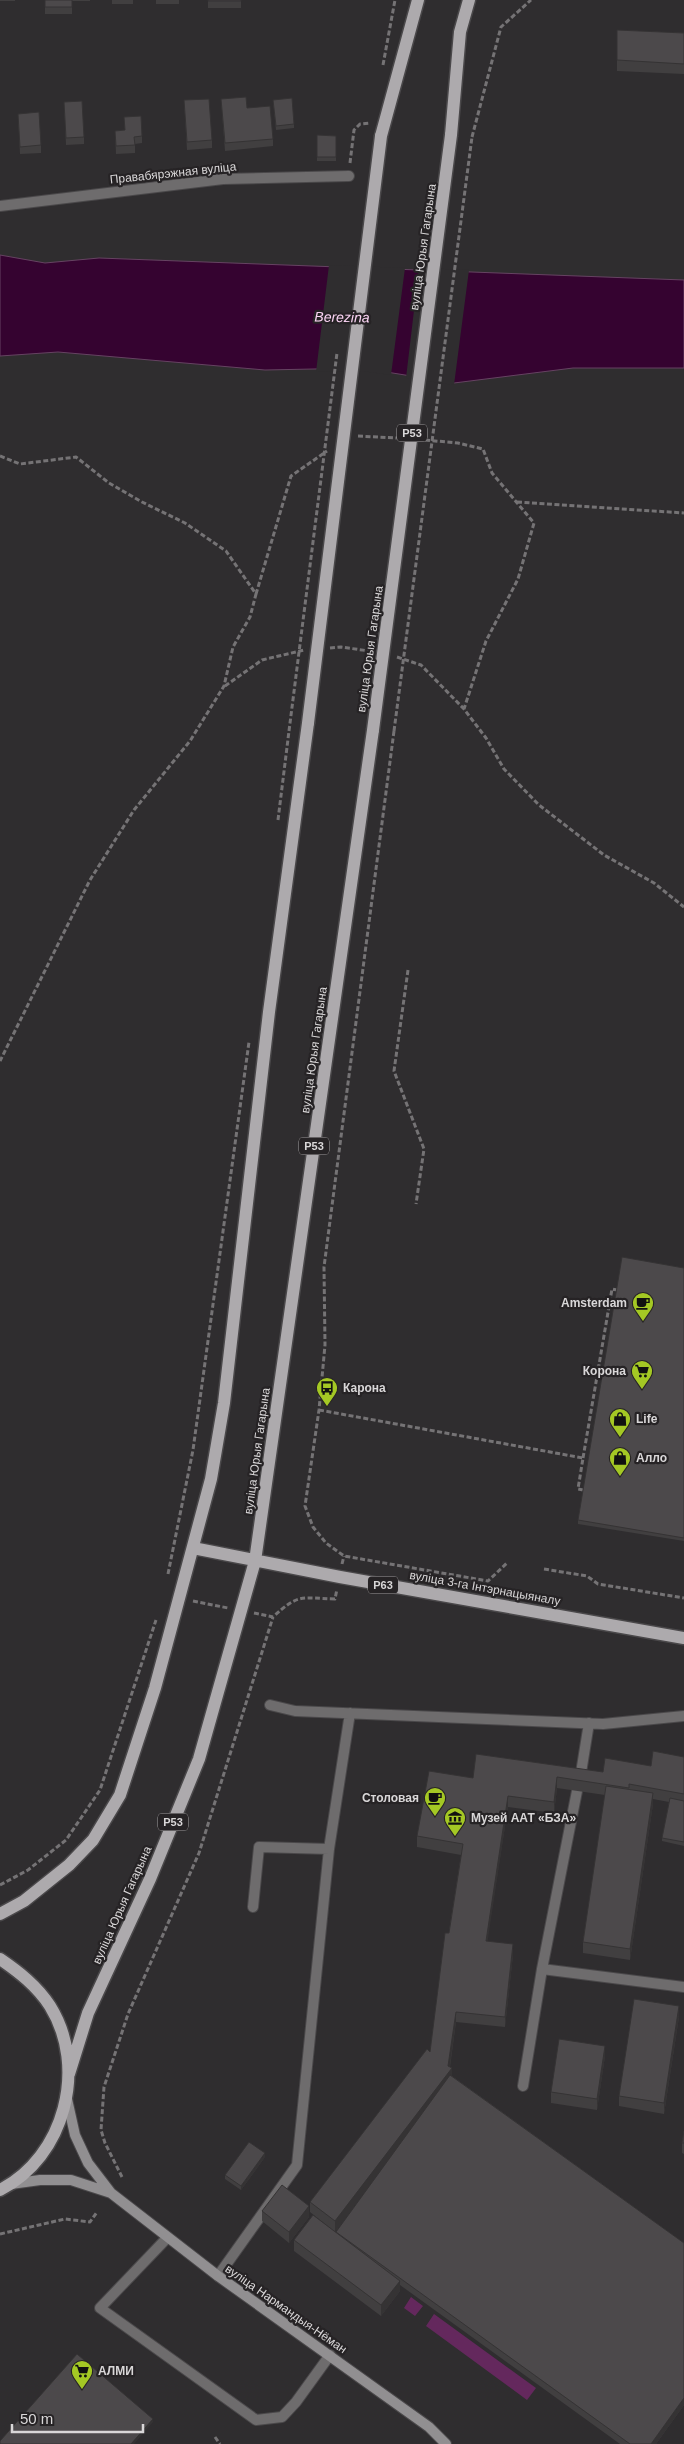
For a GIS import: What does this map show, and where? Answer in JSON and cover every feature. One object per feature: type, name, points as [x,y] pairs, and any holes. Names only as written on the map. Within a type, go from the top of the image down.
[{"type":"main road","points":[[0,1914],[24,1901],[69,1865],[93,1840],[120,1795],[156,1688],[211,1479],[224,1403],[268,1012],[308,723],[381,136],[418,0]]},
{"type":"main road","name":"вуліца Юрыя Гагарына","points":[[69,2074],[88,2013],[150,1879],[199,1759],[254,1561],[373,730],[451,135],[460,32],[468,0]]},
{"type":"main road","name":"вуліца 3-га Інтэрнацыяналу","points":[[193,1548],[254,1561],[684,1638]]},
{"type":"main road","name":"Р53","points":[[0,1959],[27,1978],[50,2006],[64,2039],[69,2074],[67,2099],[56,2132],[37,2161],[5,2187]]},
{"type":"street","name":"Правабярэжная вуліца","points":[[0,206],[223,179],[349,176]]},
{"type":"street","points":[[270,1705],[295,1712],[603,1724],[684,1716]]},
{"type":"street","points":[[218,2276],[297,2165],[329,1849],[350,1713]]},
{"type":"street","points":[[580,1779],[589,1723]]},
{"type":"street","points":[[523,2086],[542,1969],[577,1791]]},
{"type":"street","points":[[253,1907],[260,1847],[329,1849]]},
{"type":"street","points":[[542,1969],[684,1987]]},
{"type":"street","points":[[67,2099],[74,2135],[88,2163],[111,2194]]},
{"type":"street","points":[[5,2187],[40,2180],[71,2180],[111,2194]]},
{"type":"street","name":"вуліца Нармандыя-Нёман","points":[[111,2194],[166,2238],[428,2427],[446,2444]]},
{"type":"street","points":[[166,2238],[100,2308],[256,2420],[282,2417],[296,2402],[330,2356]]},
{"type":"path","points":[[383,66],[395,0]]},
{"type":"path","points":[[508,1562],[488,1581],[344,1556],[326,1543],[313,1527],[305,1506],[319,1410],[325,1344],[324,1267],[472,137],[501,27],[531,0]]},
{"type":"path","points":[[349,176],[354,130],[360,124],[372,123]]},
{"type":"path","points":[[458,443],[483,449],[492,473],[534,523],[518,579],[486,641],[464,709]]},
{"type":"path","points":[[0,456],[20,464],[76,457],[109,483],[142,502],[186,523],[226,551],[256,594],[250,617],[233,647],[224,686],[190,740],[134,810],[90,880],[0,1061]]},
{"type":"path","points":[[516,502],[684,513]]},
{"type":"path","points":[[322,648],[341,647],[379,653]]},
{"type":"path","points":[[224,686],[262,660],[294,650],[313,649]]},
{"type":"path","points":[[388,654],[421,665],[464,709],[486,738],[504,769],[539,805],[604,855],[654,883],[684,907]]},
{"type":"path","points":[[408,970],[394,1071],[424,1149],[416,1204]]},
{"type":"path","points":[[584,1490],[578,1489],[583,1458],[612,1289],[618,1290]]},
{"type":"path","points":[[319,1410],[583,1458]]},
{"type":"path","points":[[544,1569],[587,1576],[598,1584],[684,1598]]},
{"type":"path","points":[[0,1885],[28,1870],[66,1840],[100,1790],[158,1614]]},
{"type":"path","points":[[122,2177],[105,2143],[101,2130],[104,2087],[128,2014],[199,1853],[273,1617]]},
{"type":"path","points":[[0,2234],[65,2219],[90,2222],[97,2212]]},
{"type":"path","points":[[215,2437],[220,2444]]},
{"type":"shaded area","points":[[411,2297],[423,2306],[415,2316],[404,2308]]},
{"type":"shaded area","points":[[434,2314],[536,2388],[527,2400],[426,2326]]},
{"type":"water","name":"Berezina","points":[[0,255],[45,263],[99,258],[684,280],[684,368],[573,368],[454,383],[362,368],[265,370],[58,352],[0,356]]},
{"type":"pier","points":[[329,265],[405,268],[391,375],[362,371],[316,372]]},
{"type":"pier","points":[[419,268],[469,270],[454,385],[406,378]]},
{"type":"building","points":[[45,0],[72,0],[72,7],[45,7]]},
{"type":"building","points":[[241,0],[241,1],[208,1]]},
{"type":"building","points":[[617,30],[684,33],[684,64],[617,60]]},
{"type":"building","points":[[246,97],[247,108],[270,106],[273,139],[225,143],[221,99]]},
{"type":"building","points":[[292,98],[294,124],[276,126],[273,100]]},
{"type":"building","points":[[209,99],[212,140],[187,142],[184,100]]},
{"type":"building","points":[[82,101],[84,137],[66,138],[64,102]]},
{"type":"building","points":[[39,112],[41,145],[20,147],[18,114]]},
{"type":"building","points":[[141,116],[142,136],[134,137],[135,145],[116,146],[115,131],[125,130],[124,117]]},
{"type":"building","points":[[317,135],[336,136],[336,157],[317,157]]},
{"type":"building","name":"Корона","points":[[622,1257],[684,1268],[684,1538],[578,1520]]},
{"type":"building","points":[[653,1751],[684,1757],[684,1794],[629,1784],[629,1788],[557,1777],[554,1802],[508,1796],[486,1941],[513,1944],[505,2017],[456,2012],[448,2066],[452,2068],[335,2221],[310,2202],[427,2049],[430,2052],[445,1933],[449,1933],[463,1844],[417,1836],[429,1771],[473,1778],[476,1754],[603,1772],[605,1758],[651,1766]]},
{"type":"building","points":[[606,1786],[653,1793],[630,1949],[583,1942]]},
{"type":"building","points":[[670,1798],[684,1801],[684,1842],[662,1838]]},
{"type":"building","points":[[634,1999],[679,2006],[664,2103],[619,2096]]},
{"type":"building","points":[[559,2039],[605,2046],[597,2099],[551,2092]]},
{"type":"building","points":[[450,2075],[684,2243],[684,2398],[651,2444],[630,2444],[336,2232]]},
{"type":"building","points":[[249,2142],[265,2153],[241,2186],[225,2175]]},
{"type":"building","points":[[282,2185],[309,2206],[289,2232],[262,2211]]},
{"type":"building","points":[[313,2215],[400,2281],[381,2305],[294,2240]]},
{"type":"building","name":"АЛМИ","points":[[77,2354],[153,2419],[131,2444],[0,2444],[0,2441]]},
{"type":"place","name":"Amsterdam","points":[[643,1322]]},
{"type":"place","name":"Корона","points":[[642,1390]]},
{"type":"place","name":"Карона","points":[[327,1407]]},
{"type":"place","name":"Life","points":[[620,1438]]},
{"type":"place","name":"Алло","points":[[620,1477]]},
{"type":"place","name":"Столовая","points":[[435,1817]]},
{"type":"place","name":"Музей ААТ «БЗА»","points":[[455,1837]]},
{"type":"place","name":"АЛМИ","points":[[82,2390]]}]
